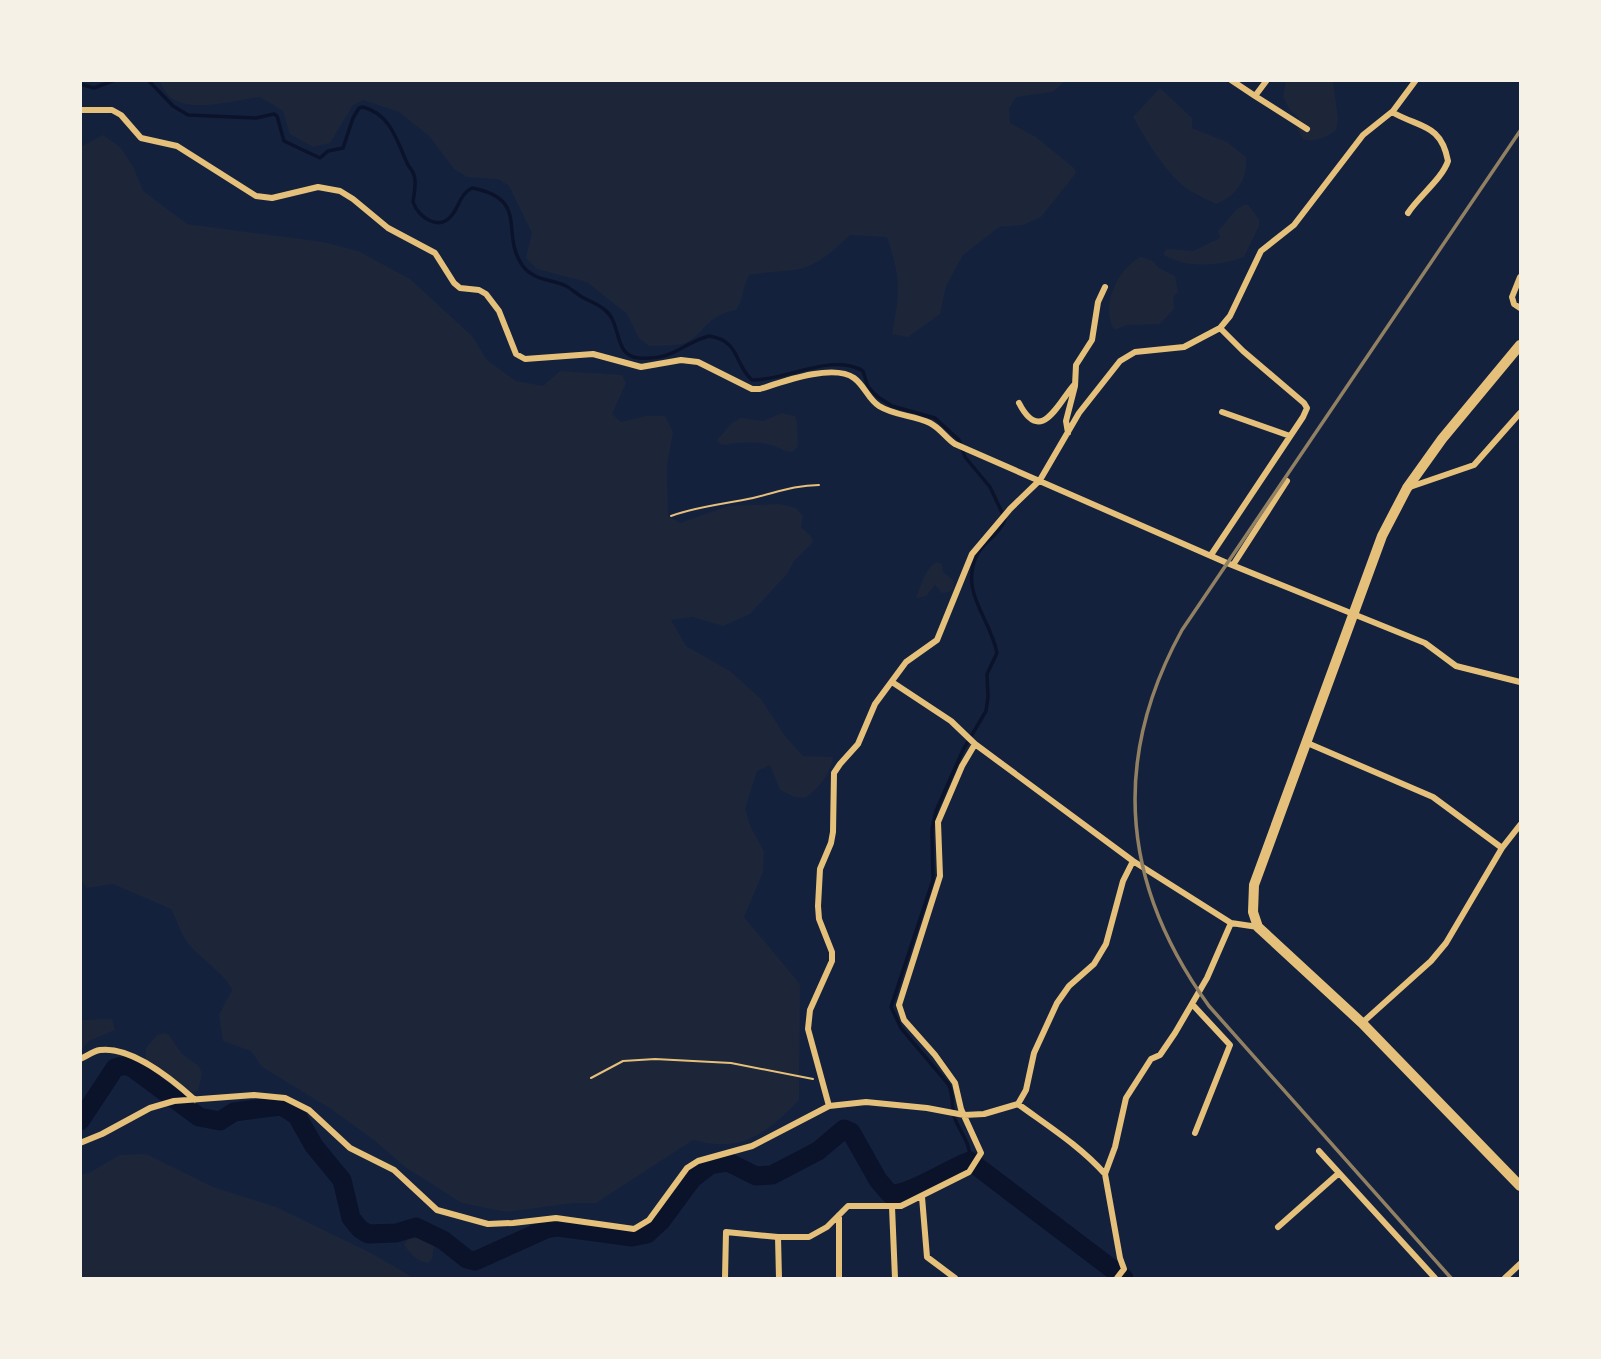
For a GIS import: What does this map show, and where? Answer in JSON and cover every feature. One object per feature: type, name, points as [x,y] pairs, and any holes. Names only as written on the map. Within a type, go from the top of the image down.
[{"type":"main road","points":[[1521,345],[1442,439],[1407,488],[1382,536],[1254,885],[1253,912],[1258,927],[1362,1023],[1521,1186]]},
{"type":"street","points":[[1231,80],[1307,129]]},
{"type":"street","points":[[1255,96],[1266,80]]},
{"type":"street","points":[[829,1106],[808,1029],[810,1010],[832,961],[832,952],[819,919],[818,906],[820,869],[833,832],[834,773],[839,764],[858,744],[875,704],[906,663],[937,640],[972,554],[1000,520],[1040,480],[1079,413],[1125,356],[1135,352],[1184,347],[1220,328],[1230,316],[1261,251],[1294,225],[1363,135],[1392,112],[1416,80]]},
{"type":"street","points":[[80,110],[112,110],[121,115],[141,138],[177,146],[256,196],[272,198],[318,187],[340,191],[354,199],[388,228],[435,253],[460,288],[486,294],[499,311],[516,354],[525,359],[593,354],[641,367],[688,360],[698,362],[752,389],[760,390],[822,373],[847,375],[857,380],[866,394],[892,414],[927,421],[955,444],[1233,565],[1425,643],[1456,666],[1521,682]]},
{"type":"street","points":[[1392,112],[1422,124],[1440,137],[1448,161],[1444,170],[1416,200],[1408,214]]},
{"type":"street","points":[[1521,277],[1512,297],[1514,304],[1521,308]]},
{"type":"street","points":[[1068,435],[1067,414],[1075,383],[1076,365],[1092,340],[1098,302],[1105,287]]},
{"type":"street","points":[[1211,555],[1307,408],[1220,328]]},
{"type":"street","points":[[1019,403],[1030,418],[1044,421],[1053,414],[1075,383]]},
{"type":"street","points":[[1222,412],[1290,436]]},
{"type":"street","points":[[1407,488],[1474,465],[1521,413]]},
{"type":"street","points":[[1233,565],[1287,481]]},
{"type":"street","points":[[892,682],[951,721],[972,741],[1133,861],[1231,923],[1258,927]]},
{"type":"street","points":[[725,1279],[726,1232],[778,1237],[816,1235],[851,1205],[901,1206],[922,1197],[971,1170],[981,1153],[962,1115],[955,1083],[904,1020],[899,1005],[940,876],[939,822],[972,741]]},
{"type":"street","points":[[1305,742],[1433,797],[1502,848]]},
{"type":"street","points":[[1362,1023],[1424,968],[1446,943],[1502,848],[1521,825]]},
{"type":"street","points":[[80,1143],[102,1135],[150,1108],[174,1101],[254,1095],[285,1098],[299,1103],[350,1148],[394,1170],[437,1210],[465,1219],[498,1224],[556,1218],[634,1230],[649,1220],[687,1168],[698,1161],[752,1146],[829,1106],[866,1102],[927,1108],[962,1115],[984,1114],[1018,1104],[1026,1090],[1034,1054],[1057,1003],[1069,986],[1094,964],[1106,944],[1123,881],[1133,861]]},
{"type":"street","points":[[1105,1174],[1115,1147],[1126,1098],[1150,1059],[1166,1049],[1206,978],[1231,923]]},
{"type":"street","points":[[1192,1004],[1230,1045],[1195,1133]]},
{"type":"street","points":[[80,1059],[98,1050],[116,1050],[128,1054],[195,1100]]},
{"type":"street","points":[[1018,1104],[1063,1136],[1094,1161],[1105,1174],[1124,1269],[1117,1279]]},
{"type":"street","points":[[1319,1150],[1435,1279]]},
{"type":"street","points":[[1279,1227],[1339,1173]]},
{"type":"street","points":[[922,1197],[927,1256],[955,1279]]},
{"type":"street","points":[[892,1207],[895,1279]]},
{"type":"street","points":[[839,1215],[839,1279]]},
{"type":"street","points":[[778,1237],[779,1279]]},
{"type":"street","points":[[1505,1279],[1521,1264]]},
{"type":"path","points":[[671,516],[696,507],[754,498],[778,490],[819,485]]},
{"type":"path","points":[[591,1078],[623,1061],[655,1059],[731,1063],[804,1079],[821,1080]]},
{"type":"shaded area","points":[[159,81],[1063,81],[1053,92],[1016,97],[1009,109],[1010,123],[1036,137],[1074,168],[1076,173],[1041,217],[1023,225],[999,227],[963,255],[946,286],[940,314],[908,337],[892,334],[898,285],[887,237],[850,235],[825,257],[810,265],[794,270],[749,275],[736,310],[720,315],[689,341],[675,345],[649,346],[639,338],[627,314],[587,282],[537,269],[526,258],[532,233],[509,186],[498,179],[467,177],[454,169],[430,137],[399,112],[363,100],[353,105],[330,143],[313,147],[290,134],[283,111],[260,97],[212,105],[187,104],[168,95]]},
{"type":"shaded area","points":[[1286,81],[1333,81],[1338,119],[1336,130],[1320,139],[1303,139],[1298,130],[1299,118],[1290,110],[1283,97]]},
{"type":"shaded area","points":[[1160,88],[1192,118],[1192,128],[1227,142],[1246,157],[1240,186],[1223,201],[1216,204],[1194,193],[1174,178],[1133,117]]},
{"type":"shaded area","points":[[103,135],[120,147],[134,168],[143,191],[187,224],[323,242],[358,251],[410,279],[472,336],[487,360],[516,381],[543,386],[560,371],[622,375],[626,383],[612,414],[621,422],[646,416],[665,416],[673,432],[667,465],[668,516],[680,523],[728,506],[779,504],[796,508],[803,516],[801,527],[811,536],[813,542],[750,614],[723,626],[692,617],[671,620],[686,646],[730,671],[761,699],[785,736],[803,756],[833,757],[823,780],[805,798],[780,790],[770,765],[757,771],[745,809],[751,828],[764,851],[763,872],[744,917],[800,984],[799,1100],[775,1123],[752,1138],[739,1142],[725,1144],[693,1140],[596,1203],[574,1203],[507,1212],[462,1203],[405,1167],[374,1140],[331,1109],[262,1067],[251,1051],[223,1041],[219,1015],[232,990],[224,978],[190,946],[171,909],[113,884],[87,888],[80,879],[80,147]]},
{"type":"shaded area","points":[[1248,205],[1259,219],[1259,226],[1244,257],[1204,265],[1183,262],[1164,255],[1167,249],[1193,251],[1220,238],[1218,231],[1233,213]]},
{"type":"shaded area","points":[[1141,257],[1153,261],[1159,268],[1175,276],[1178,292],[1173,297],[1174,309],[1160,324],[1113,328],[1109,308],[1114,288],[1125,269]]},
{"type":"shaded area","points":[[782,413],[795,416],[797,423],[798,446],[792,452],[766,444],[748,442],[725,445],[717,440],[732,423],[741,418],[763,421]]},
{"type":"shaded area","points":[[937,562],[942,564],[943,572],[953,580],[954,588],[942,593],[935,585],[926,596],[916,598],[926,573]]},
{"type":"shaded area","points":[[112,1019],[115,1030],[89,1041],[81,1050],[81,1020]]},
{"type":"shaded area","points":[[157,1035],[169,1035],[182,1054],[199,1066],[202,1074],[198,1091],[176,1087],[161,1078],[149,1066],[146,1048]]},
{"type":"shaded area","points":[[146,1154],[213,1187],[276,1207],[371,1253],[410,1278],[81,1278],[81,1175],[120,1155]]},
{"type":"shaded area","points":[[421,1237],[434,1246],[432,1259],[428,1263],[417,1259],[404,1245],[408,1239]]},
{"type":"waterway","points":[[80,84],[94,88],[115,80]]},
{"type":"waterway","points":[[148,80],[173,106],[188,115],[256,118],[274,114],[277,116],[284,141],[320,158],[328,151],[343,148],[359,108],[373,111],[381,116],[392,130],[413,172],[413,202],[419,213],[430,221],[447,220],[465,193],[472,188],[490,193],[501,200],[508,208],[516,253],[526,270],[566,286],[605,310],[614,323],[621,345],[631,356],[661,357],[709,336],[727,343],[732,348],[752,380],[823,366],[851,366],[863,371],[868,387],[878,397],[892,406],[935,418],[959,440],[965,457],[990,487],[1005,519],[1000,529],[978,553],[972,580],[977,604],[997,653],[987,674],[986,711],[963,750],[936,811],[932,829],[933,880],[891,1007],[901,1028],[949,1085],[954,1115],[967,1144],[970,1161]]},
{"type":"waterway","points":[[80,1121],[115,1068],[123,1066],[134,1069],[199,1117],[220,1121],[234,1112],[280,1106],[297,1116],[314,1146],[342,1180],[351,1218],[360,1229],[368,1234],[396,1233],[416,1227],[443,1240],[467,1259],[475,1261],[546,1229],[558,1227],[632,1237],[647,1234],[661,1221],[692,1179],[710,1165],[728,1162],[756,1176],[772,1175],[818,1151],[844,1129],[851,1132],[878,1180],[890,1194],[918,1186],[970,1161],[1124,1278]]},
{"type":"railway","points":[[1451,1278],[1209,1006],[1180,961],[1158,915],[1143,869],[1136,822],[1136,775],[1144,727],[1159,679],[1182,630],[1520,131]]}]
